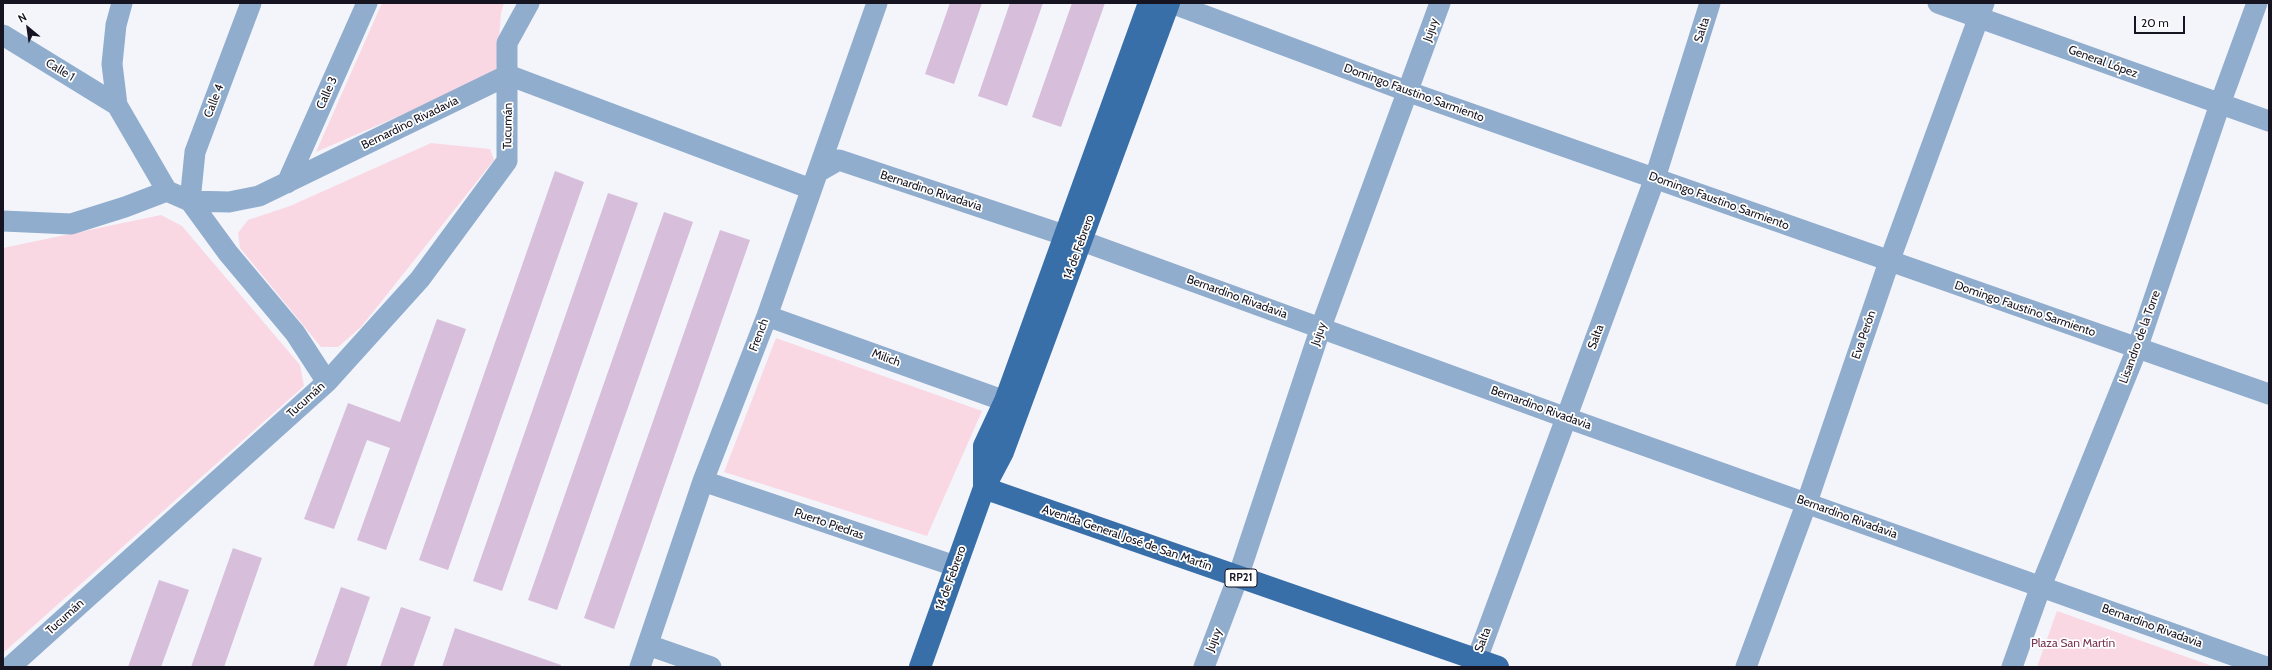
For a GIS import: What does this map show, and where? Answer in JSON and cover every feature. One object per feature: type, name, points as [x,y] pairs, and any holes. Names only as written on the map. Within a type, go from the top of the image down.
[{"type":"main road","name":"14 de Febrero","points":[[920,667],[984,488],[1003,452],[1149,3]]},
{"type":"main road","name":"14 de Febrero","points":[[984,488],[984,446],[1073,238],[1170,3]]},
{"type":"main road","name":"Avenida General José de San Martín","points":[[984,488],[1238,577],[1475,663],[1498,667]]},
{"type":"street","points":[[3,221],[71,224],[125,207],[166,191],[117,105],[112,64],[116,25],[122,3]]},
{"type":"street","name":"Calle 4","points":[[190,201],[195,152],[251,3]]},
{"type":"street","name":"Calle 3","points":[[287,183],[367,3]]},
{"type":"street","points":[[512,3],[508,13],[508,75],[814,180]]},
{"type":"street","points":[[507,43],[529,3]]},
{"type":"street","name":"French","points":[[640,667],[703,481],[767,316],[877,3]]},
{"type":"street","name":"Domingo Faustino Sarmiento","points":[[1170,3],[1409,92],[1889,262],[2269,394]]},
{"type":"street","name":"Jujuy","points":[[1204,667],[1238,577],[1321,327],[1409,92],[1440,3]]},
{"type":"street","name":"Salta","points":[[1475,663],[1567,418],[1654,178],[1710,3]]},
{"type":"street","name":"General López","points":[[1938,3],[1982,10],[2220,104],[2269,121]]},
{"type":"street","name":"Lisandro de la Torre","points":[[2012,667],[2041,586],[2137,349],[2220,104],[2257,3]]},
{"type":"street","name":"Eva Perón","points":[[1746,667],[1807,502],[1889,262],[1982,10]]},
{"type":"street","name":"Calle 1","points":[[3,35],[117,105]]},
{"type":"street","name":"Bernardino Rivadavia","points":[[166,191],[190,201],[229,202],[259,196],[508,75]]},
{"type":"street","name":"Tucumán","points":[[10,667],[327,382],[420,279],[507,161],[508,75]]},
{"type":"street","name":"Bernardino Rivadavia","points":[[814,180],[839,160],[1073,238],[1321,327],[1567,418],[1807,502],[2266,667]]},
{"type":"street","points":[[190,201],[228,253],[295,334],[327,382]]},
{"type":"street","name":"Milich","points":[[767,316],[1004,401]]},
{"type":"street","name":"Puerto Piedras","points":[[703,481],[955,566]]},
{"type":"street","points":[[648,645],[712,667]]},
{"type":"green space","points":[[382,3],[504,3],[501,13],[496,74],[316,152]]},
{"type":"green space","points":[[431,143],[490,149],[494,160],[361,327],[338,347],[321,347],[240,248],[238,233],[248,220],[290,206]]},
{"type":"green space","points":[[161,215],[182,226],[300,365],[304,386],[3,653],[3,248]]},
{"type":"green space","points":[[776,338],[982,411],[927,536],[724,472]]},
{"type":"green space","name":"Plaza San Martín","points":[[2057,611],[2215,667],[2037,667]]},
{"type":"building","points":[[950,3],[982,3],[954,84],[925,74]]},
{"type":"building","points":[[1010,3],[1043,3],[1007,106],[978,96]]},
{"type":"building","points":[[1072,3],[1105,3],[1061,127],[1032,117]]},
{"type":"building","points":[[555,171],[584,182],[448,570],[419,560]]},
{"type":"building","points":[[608,193],[638,203],[502,591],[473,581]]},
{"type":"building","points":[[664,212],[693,222],[557,610],[528,600]]},
{"type":"building","points":[[720,230],[750,240],[614,629],[584,618]]},
{"type":"building","points":[[437,319],[466,329],[386,550],[357,540],[390,448],[367,440],[334,529],[304,519],[348,403],[400,422]]},
{"type":"building","points":[[233,548],[262,558],[224,667],[191,667]]},
{"type":"building","points":[[159,580],[189,590],[161,667],[128,667]]},
{"type":"building","points":[[341,587],[370,597],[346,667],[313,667]]},
{"type":"building","points":[[401,607],[431,617],[413,667],[380,667]]},
{"type":"building","points":[[455,628],[561,665],[561,667],[442,667]]}]
